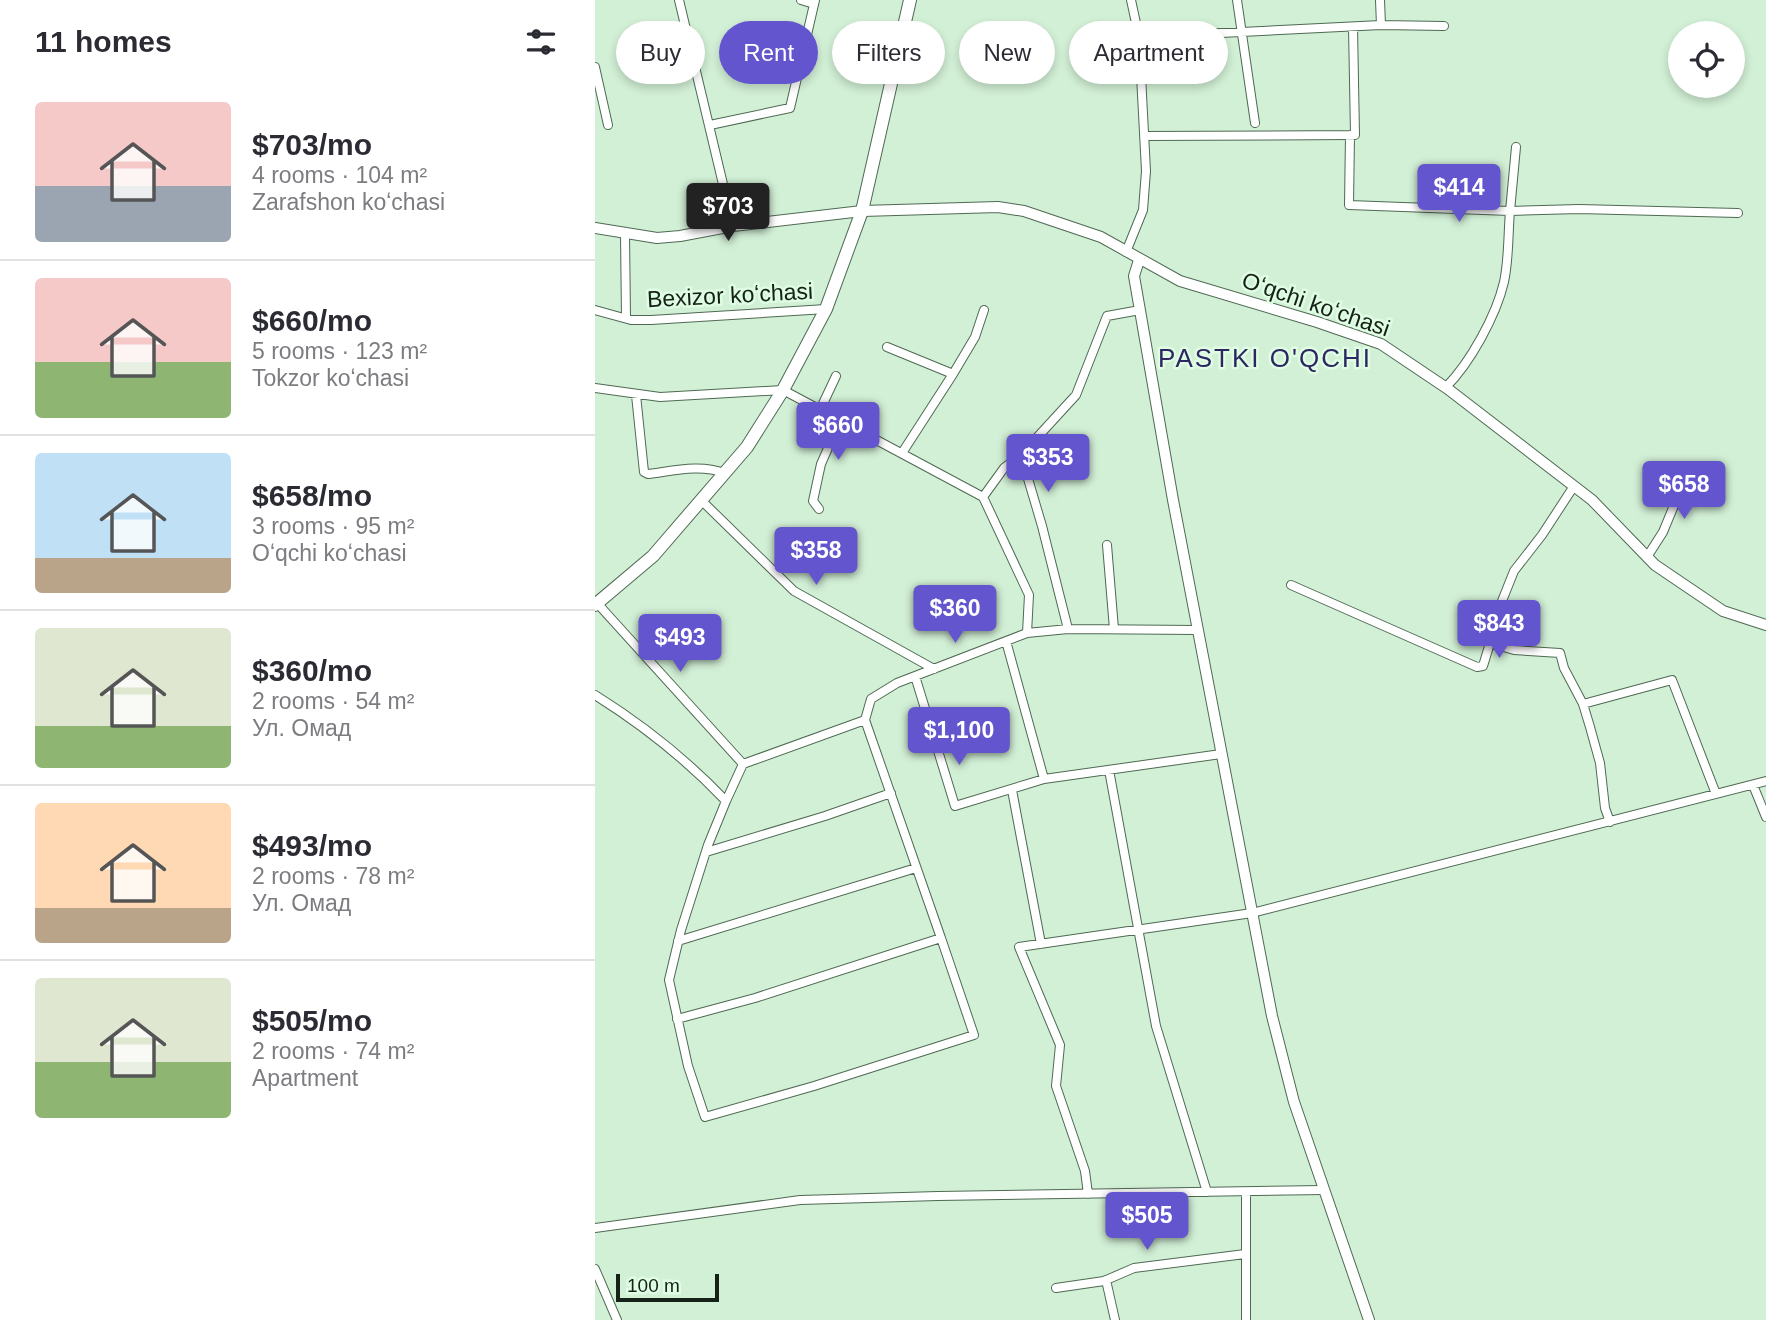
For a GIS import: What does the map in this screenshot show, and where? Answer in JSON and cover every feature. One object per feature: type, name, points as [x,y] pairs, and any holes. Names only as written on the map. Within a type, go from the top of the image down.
[{"type":"main road","points":[[596,604],[653,556],[747,447],[783,390],[826,309],[863,211],[910,0]]},
{"type":"main road","name":"Oʻqchi koʻchasi","points":[[595,228],[625,234],[680,236],[733,226],[863,211],[998,208],[1024,211],[1101,237],[1180,281],[1381,344],[1446,387],[1592,500],[1655,565],[1723,611],[1766,625]]},
{"type":"main road","points":[[1139,260],[1134,276],[1221,754],[1272,1016],[1294,1102],[1369,1320]]},
{"type":"street","points":[[679,0],[733,226]]},
{"type":"street","points":[[710,125],[790,108],[815,2],[801,0]]},
{"type":"street","points":[[1131,0],[1136,21]]},
{"type":"street","points":[[1237,0],[1255,123]]},
{"type":"street","points":[[1380,0],[1381,25]]},
{"type":"street","points":[[1228,33],[1381,25],[1444,26]]},
{"type":"street","points":[[1144,136],[1355,135],[1353,27]]},
{"type":"street","points":[[595,67],[608,125]]},
{"type":"street","points":[[1126,252],[1143,210],[1146,171],[1141,84]]},
{"type":"street","points":[[1350,135],[1349,205],[1510,211],[1579,209],[1738,214]]},
{"type":"street","points":[[1446,387],[1473,350],[1496,304],[1503,283],[1516,148]]},
{"type":"street","points":[[625,234],[626,318]]},
{"type":"street","name":"Bexizor koʻchasi","points":[[595,310],[626,318],[651,320],[826,309]]},
{"type":"street","points":[[902,453],[975,337],[984,310]]},
{"type":"street","points":[[983,497],[1004,468],[1021,455],[1076,395],[1107,316],[1140,310]]},
{"type":"street","points":[[887,347],[953,374]]},
{"type":"street","points":[[820,410],[836,376]]},
{"type":"street","points":[[595,388],[660,397],[783,390],[983,497],[1029,594],[1027,633]]},
{"type":"street","points":[[636,395],[644,472],[648,474],[699,468],[724,473]]},
{"type":"street","points":[[819,509],[813,501],[821,464],[840,421]]},
{"type":"street","points":[[1021,455],[1068,629]]},
{"type":"street","points":[[1647,557],[1663,532],[1680,491],[1675,478]]},
{"type":"street","points":[[1291,585],[1477,667],[1483,666],[1495,621],[1514,571],[1542,535],[1574,486]]},
{"type":"street","points":[[701,500],[794,591],[934,669]]},
{"type":"street","points":[[1107,545],[1114,629]]},
{"type":"street","points":[[596,604],[743,764]]},
{"type":"street","points":[[865,720],[743,764],[726,801],[706,852],[678,941],[669,980],[688,1066],[705,1117],[814,1086],[974,1035],[865,720],[871,699],[897,683],[1027,633],[1068,629],[1198,629]]},
{"type":"street","points":[[1006,641],[1044,779]]},
{"type":"street","points":[[1490,643],[1514,650],[1560,653],[1583,704],[1600,763],[1605,808],[1610,822]]},
{"type":"street","points":[[915,676],[955,806],[1044,779],[1221,754]]},
{"type":"street","points":[[1583,704],[1672,680],[1716,794]]},
{"type":"street","points":[[595,695],[639,722],[726,801]]},
{"type":"street","points":[[1109,770],[1156,1026],[1207,1192]]},
{"type":"street","points":[[1088,1194],[1085,1171],[1056,1086],[1060,1045],[1019,947],[1252,913],[1766,781]]},
{"type":"street","points":[[1753,785],[1766,817]]},
{"type":"street","points":[[1012,790],[1041,944]]},
{"type":"street","points":[[706,852],[891,793]]},
{"type":"street","points":[[678,941],[916,868]]},
{"type":"street","points":[[677,1019],[755,998],[941,937]]},
{"type":"street","points":[[595,1228],[800,1200],[1324,1191]]},
{"type":"street","points":[[1246,1192],[1246,1320]]},
{"type":"street","points":[[1056,1288],[1106,1280],[1134,1268],[1245,1254]]},
{"type":"street","points":[[595,1269],[617,1320]]},
{"type":"street","points":[[1106,1280],[1115,1320]]},
{"type":"district","name":"PASTKI O'QCHI","points":[[1265,358]]}]
